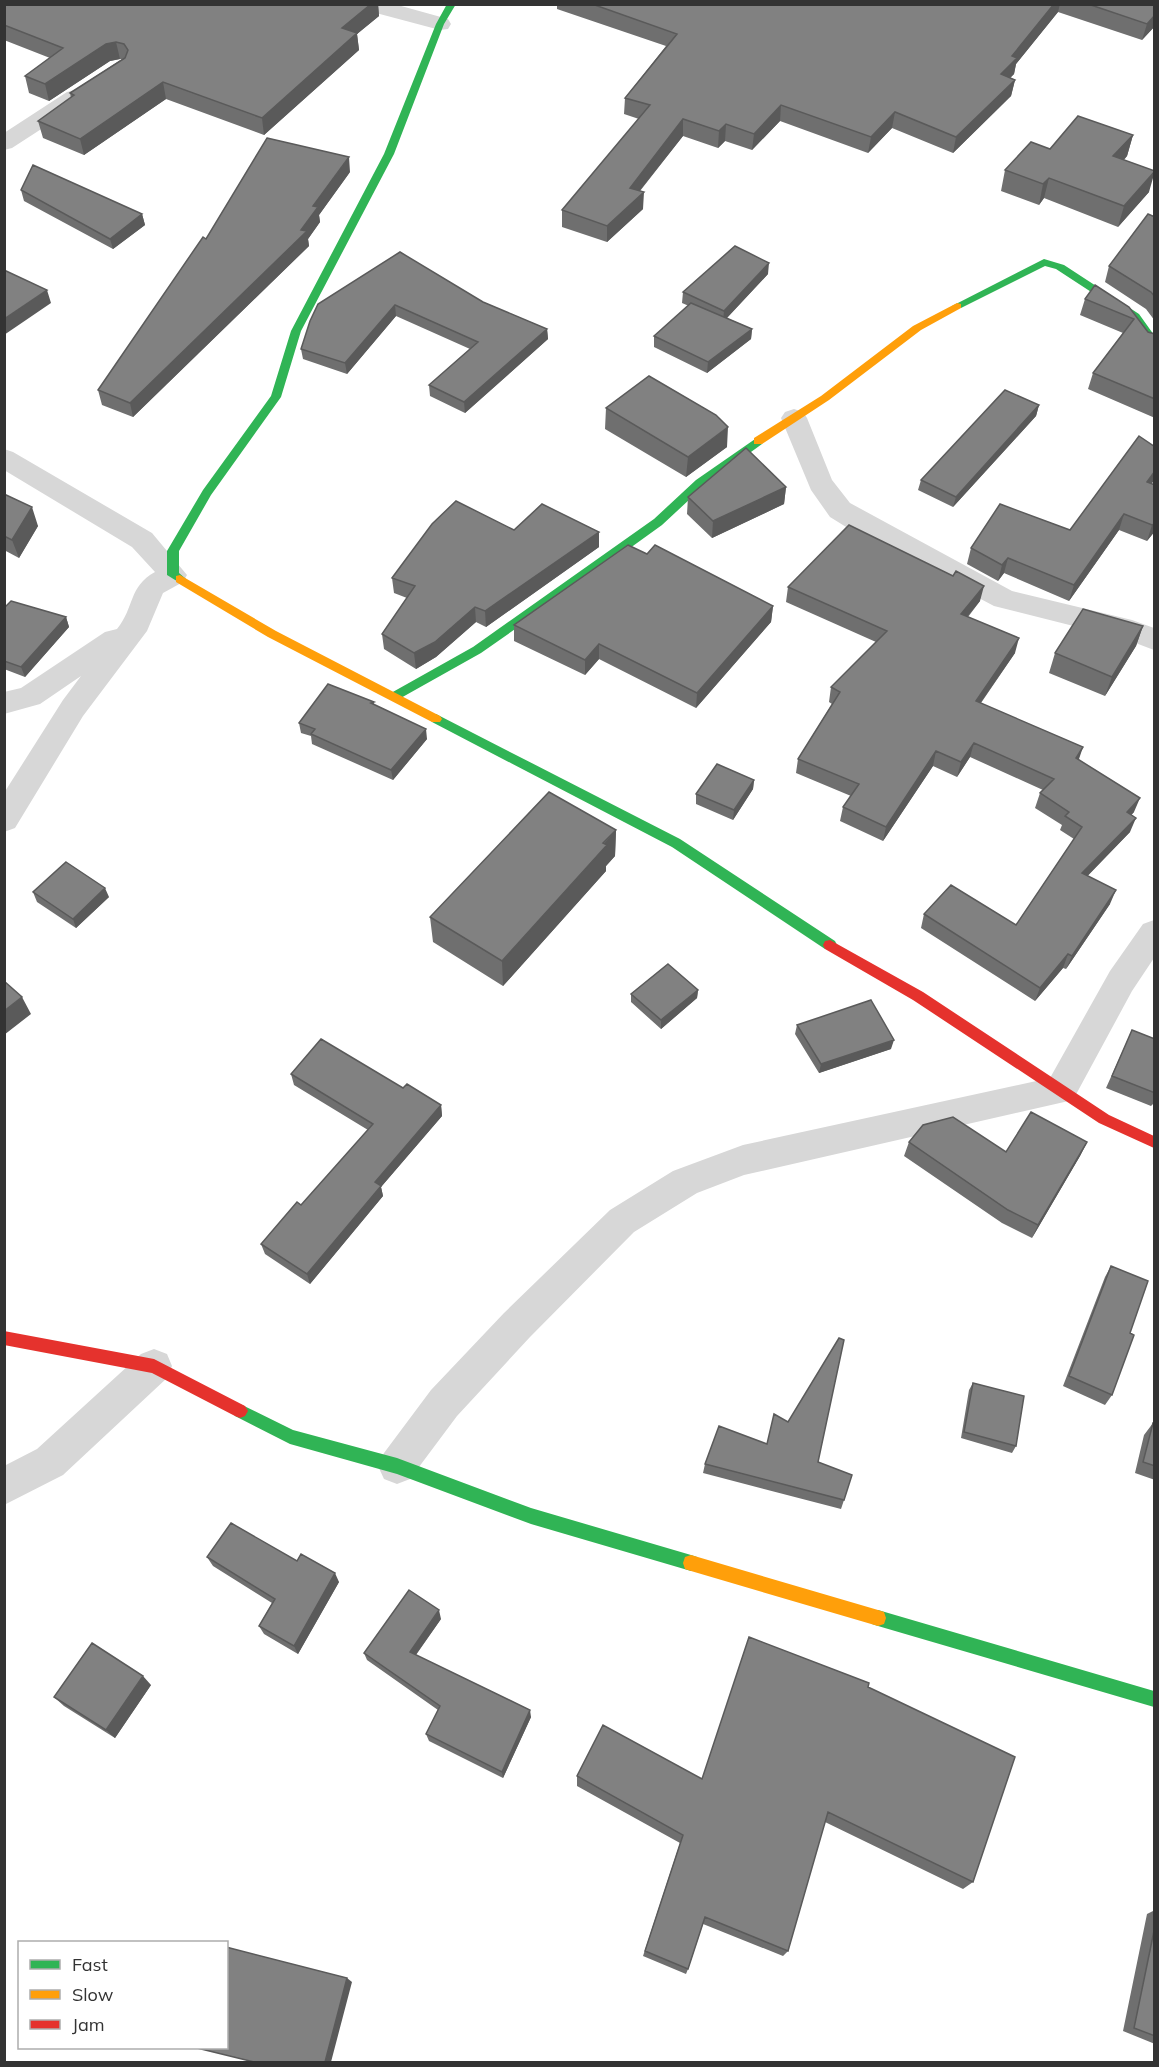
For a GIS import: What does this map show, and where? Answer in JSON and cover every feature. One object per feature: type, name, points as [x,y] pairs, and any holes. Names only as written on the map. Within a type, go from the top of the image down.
[{"type":"street","points":[[369,4],[440,24]]},
{"type":"street","points":[[173,575],[173,551],[201,502],[276,397],[296,331],[389,154],[440,24],[452,4]]},
{"type":"street","points":[[4,143],[90,87]]},
{"type":"street","points":[[395,696],[477,650],[590,571],[658,522],[700,483],[741,452],[825,398],[917,328],[1028,268],[1044,262],[1060,267],[1135,316],[1155,341]]},
{"type":"street","points":[[794,418],[820,483],[840,510],[869,528],[1004,599],[1132,630],[1155,640]]},
{"type":"street","points":[[4,458],[142,540],[173,575],[272,634],[676,843],[807,932],[918,996],[1104,1119],[1155,1142]]},
{"type":"street","points":[[4,820],[73,708],[136,624],[151,587],[173,575]]},
{"type":"street","points":[[4,703],[30,696],[136,624]]},
{"type":"street","points":[[397,1466],[444,1402],[622,1221],[685,1182],[743,1160],[1061,1090],[1121,981],[1155,933]]},
{"type":"street","points":[[4,1338],[154,1366],[290,1437],[397,1466],[531,1516],[1155,1699]]},
{"type":"street","points":[[4,1487],[50,1462],[154,1366]]},
{"type":"building","points":[[4,4],[371,4],[342,28],[357,33],[262,118],[163,82],[80,139],[38,121],[74,95],[70,93],[125,58],[128,50],[124,44],[116,42],[106,44],[45,84],[25,76],[63,48],[4,25]]},
{"type":"building","points":[[592,4],[1054,4],[1012,56],[1017,58],[1001,74],[1015,80],[956,137],[895,112],[871,137],[781,105],[754,134],[726,124],[719,131],[683,119],[630,188],[644,192],[607,226],[562,210],[650,105],[625,98],[677,34]]},
{"type":"building","points":[[1088,4],[1155,4],[1155,15],[1147,24]]},
{"type":"building","points":[[1078,116],[1133,135],[1113,156],[1155,171],[1124,206],[1049,178],[1043,184],[1005,170],[1031,142],[1050,149]]},
{"type":"building","points":[[267,138],[349,157],[313,206],[318,207],[301,230],[307,231],[130,403],[98,390],[203,237],[206,239]]},
{"type":"building","points":[[33,165],[142,214],[110,239],[21,190]]},
{"type":"building","points":[[1148,214],[1155,217],[1155,297],[1151,292],[1109,266]]},
{"type":"building","points":[[735,246],[769,263],[724,311],[683,292]]},
{"type":"building","points":[[400,252],[483,302],[547,329],[464,402],[429,385],[478,342],[395,305],[345,363],[301,349],[318,304]]},
{"type":"building","points":[[4,270],[47,290],[4,319]]},
{"type":"building","points":[[1095,285],[1129,307],[1148,332],[1155,334],[1155,399],[1093,373],[1134,319],[1085,299]]},
{"type":"building","points":[[691,303],[752,329],[708,362],[654,336]]},
{"type":"building","points":[[649,376],[716,415],[728,427],[688,457],[606,408]]},
{"type":"building","points":[[1005,390],[1039,405],[956,497],[921,480]]},
{"type":"building","points":[[1139,436],[1155,447],[1155,471],[1147,482],[1155,485],[1155,523],[1152,525],[1124,514],[1074,585],[1008,558],[1002,565],[971,548],[1000,504],[1070,530]]},
{"type":"building","points":[[746,448],[786,487],[713,521],[688,497]]},
{"type":"building","points":[[4,494],[32,507],[12,540],[4,536]]},
{"type":"building","points":[[456,501],[514,530],[542,504],[599,532],[485,611],[475,607],[435,642],[414,653],[382,634],[415,586],[392,578],[432,524]]},
{"type":"building","points":[[849,525],[953,576],[956,571],[984,586],[961,614],[1019,638],[976,701],[1083,747],[1076,758],[1140,798],[1127,812],[1136,818],[1082,873],[1116,890],[1072,956],[1068,954],[1040,988],[924,914],[951,885],[1016,925],[1082,827],[1065,816],[1069,812],[1040,793],[1054,779],[974,743],[961,762],[936,751],[886,827],[843,807],[859,784],[798,759],[840,692],[831,687],[887,631],[788,587]]},
{"type":"building","points":[[628,545],[647,554],[655,545],[773,606],[697,693],[599,644],[585,660],[514,625]]},
{"type":"building","points":[[11,601],[66,617],[21,667],[4,661],[4,608]]},
{"type":"building","points":[[1083,609],[1143,626],[1112,677],[1055,653]]},
{"type":"building","points":[[328,684],[374,702],[371,703],[426,729],[391,770],[311,734],[315,729],[299,723]]},
{"type":"building","points":[[717,764],[754,780],[734,810],[696,794]]},
{"type":"building","points":[[549,792],[616,830],[603,843],[607,845],[502,961],[430,917]]},
{"type":"building","points":[[66,862],[105,888],[73,919],[33,892]]},
{"type":"building","points":[[668,964],[698,990],[661,1020],[631,994]]},
{"type":"building","points":[[4,981],[22,997],[4,1011]]},
{"type":"building","points":[[871,1000],[894,1040],[821,1064],[797,1025]]},
{"type":"building","points":[[1132,1030],[1155,1039],[1155,1093],[1112,1076]]},
{"type":"building","points":[[321,1039],[403,1088],[407,1084],[441,1105],[375,1182],[381,1186],[307,1274],[261,1244],[297,1202],[301,1205],[373,1124],[291,1074]]},
{"type":"building","points":[[1031,1112],[1087,1142],[1038,1225],[1008,1210],[909,1142],[923,1125],[953,1117],[1006,1152]]},
{"type":"building","points":[[1111,1266],[1148,1281],[1130,1333],[1134,1335],[1112,1395],[1069,1376]]},
{"type":"building","points":[[839,1338],[844,1340],[818,1462],[852,1475],[844,1500],[705,1464],[719,1426],[767,1444],[774,1414],[788,1422]]},
{"type":"building","points":[[973,1383],[1024,1396],[1016,1446],[964,1432]]},
{"type":"building","points":[[1153,1423],[1155,1424],[1155,1466],[1143,1462]]},
{"type":"building","points":[[231,1523],[297,1561],[301,1554],[335,1573],[294,1646],[259,1626],[275,1599],[207,1557]]},
{"type":"building","points":[[409,1590],[439,1610],[410,1652],[530,1710],[502,1772],[426,1734],[440,1706],[364,1653]]},
{"type":"building","points":[[749,1637],[869,1683],[868,1687],[1015,1757],[973,1882],[828,1812],[788,1951],[705,1917],[688,1969],[645,1951],[683,1835],[577,1776],[603,1725],[702,1779]]},
{"type":"building","points":[[92,1643],[143,1676],[106,1730],[54,1697]]},
{"type":"building","points":[[1155,1926],[1155,2036],[1134,2028]]},
{"type":"building","points":[[228,1948],[347,1978],[325,2062],[254,2062],[201,2049],[228,2049]]},
{"type":"traffic: fast","points":[[180,579],[173,575],[173,551],[207,493],[276,397],[296,331],[389,154],[440,24],[452,4]]},
{"type":"traffic: fast","points":[[957,306],[1044,262],[1060,267],[1135,316],[1154,341]]},
{"type":"traffic: fast","points":[[395,696],[477,650],[590,571],[658,522],[700,483],[758,441]]},
{"type":"traffic: fast","points":[[436,719],[676,843],[830,945]]},
{"type":"traffic: fast","points":[[240,1411],[290,1437],[397,1466],[531,1516],[691,1563]]},
{"type":"traffic: fast","points":[[878,1618],[1154,1699]]},
{"type":"traffic: slow","points":[[758,441],[825,398],[917,328],[957,306]]},
{"type":"traffic: slow","points":[[180,579],[272,634],[436,719]]},
{"type":"traffic: slow","points":[[691,1563],[878,1618]]},
{"type":"traffic: jam","points":[[830,945],[918,996],[1104,1119],[1154,1142]]},
{"type":"traffic: jam","points":[[4,1338],[154,1366],[240,1411]]}]
